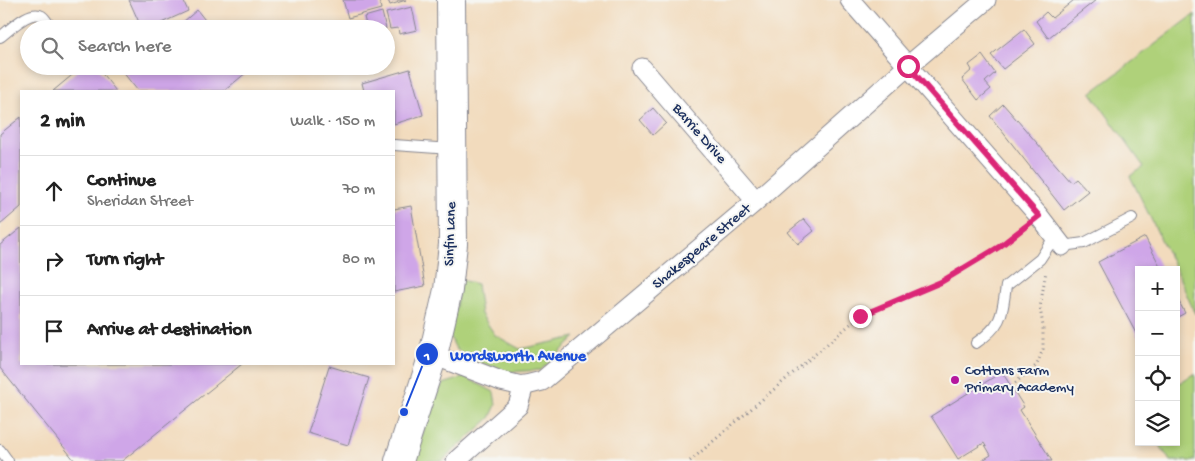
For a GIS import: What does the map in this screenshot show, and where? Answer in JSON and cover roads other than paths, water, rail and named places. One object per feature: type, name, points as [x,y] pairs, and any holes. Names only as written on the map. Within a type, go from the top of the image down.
[{"type":"street","name":"Sinfin Lane","points":[[399,461],[433,355],[448,290],[452,244],[451,0]]},
{"type":"street","points":[[850,0],[1039,216],[1058,241]]},
{"type":"street","name":"Shakespeare Street","points":[[524,385],[542,381],[756,201],[908,66],[986,0]]},
{"type":"street","name":"Barrie Drive","points":[[642,68],[756,201]]},
{"type":"street","points":[[433,355],[501,381],[524,385],[518,406],[456,461]]},
{"type":"lane","points":[[23,20],[35,14],[42,16],[45,20]]},
{"type":"lane","points":[[0,37],[20,22]]},
{"type":"lane","points":[[395,145],[452,149]]},
{"type":"lane","points":[[976,343],[994,330],[1003,311],[1006,286],[1040,259],[1058,241],[1084,243],[1132,218]]},
{"type":"lane","points":[[0,450],[8,461]]},
{"type":"place","name":"Cottons Farm Primary Academy","points":[[955,380]]},
{"type":"place","name":"Wordsworth Avenue","points":[[404,412]]}]
